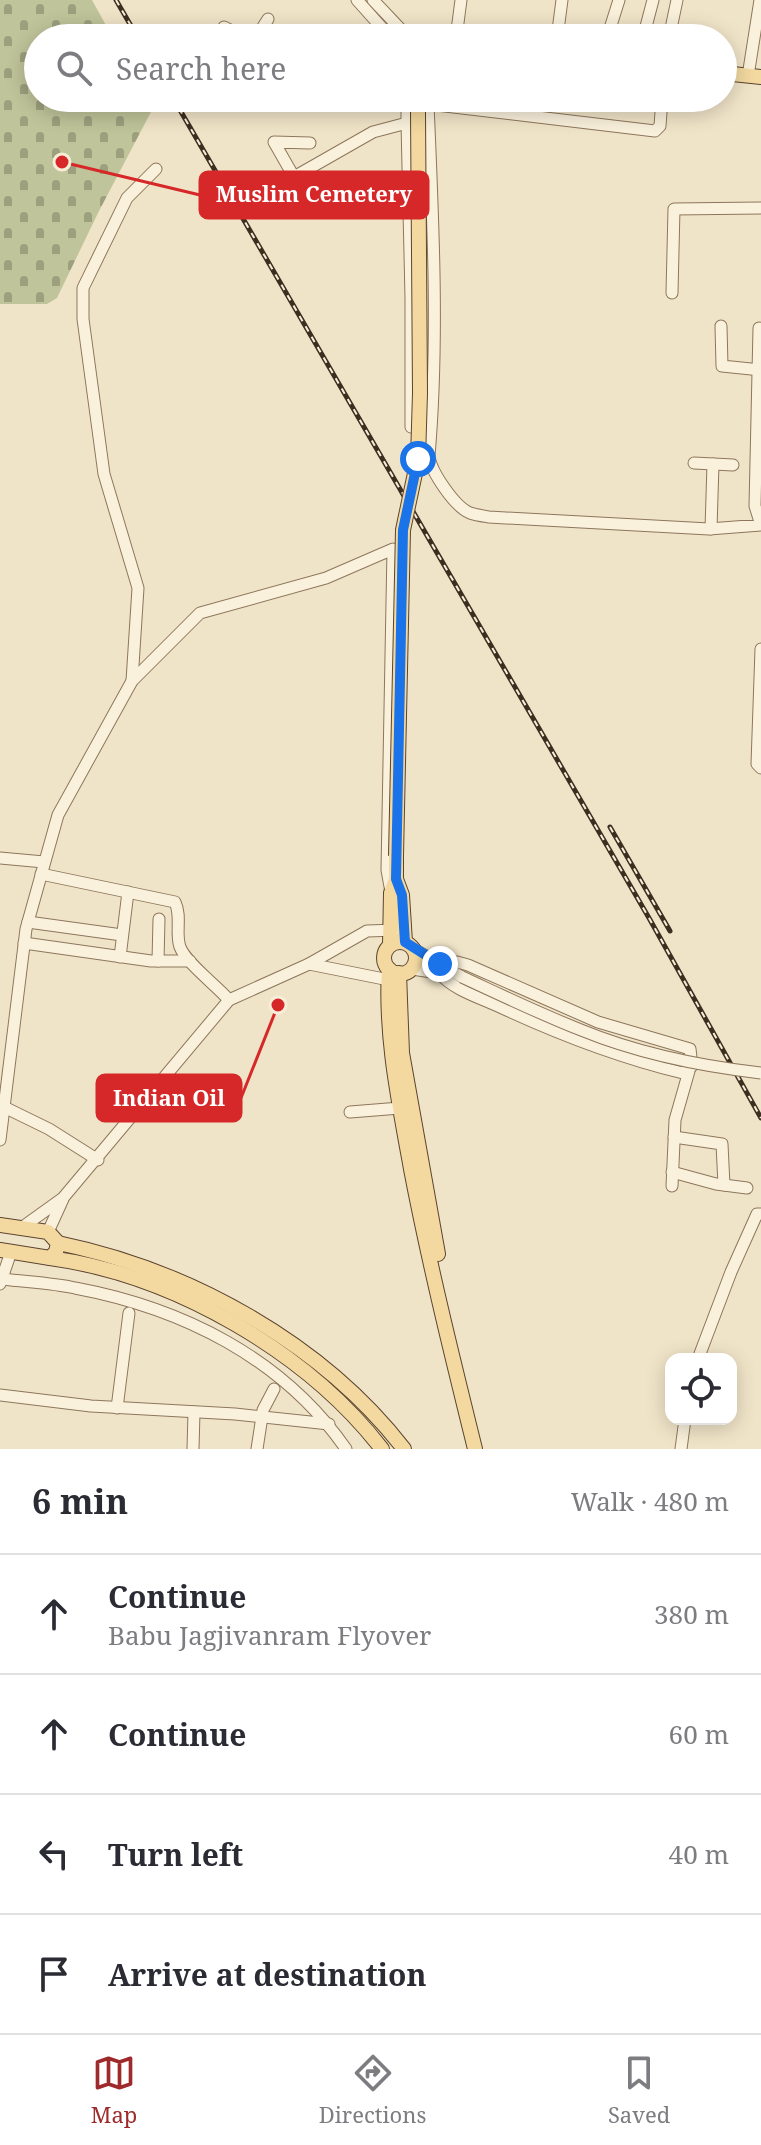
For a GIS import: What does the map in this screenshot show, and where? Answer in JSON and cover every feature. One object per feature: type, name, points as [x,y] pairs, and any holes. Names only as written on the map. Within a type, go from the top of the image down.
[{"type":"main road","points":[[737,77],[757,78]]},
{"type":"main road","points":[[419,112],[418,459],[403,530],[394,886],[403,938],[416,959],[397,975],[391,1050],[442,1319],[475,1449]]},
{"type":"main road","points":[[403,938],[390,945],[384,959],[397,975],[402,1053],[418,1152],[451,1317],[484,1449]]},
{"type":"main road","points":[[0,1225],[24,1226],[212,1297],[308,1354],[343,1381],[368,1405],[404,1449]]},
{"type":"main road","points":[[50,1258],[56,1252],[53,1238]]},
{"type":"main road","points":[[5,1251],[99,1267],[138,1279],[208,1310],[288,1359],[348,1410],[382,1449]]},
{"type":"street","points":[[357,0],[378,24]]},
{"type":"street","points":[[458,24],[461,0]]},
{"type":"street","points":[[559,24],[562,0]]},
{"type":"street","points":[[611,24],[619,0]]},
{"type":"street","points":[[647,24],[653,0]]},
{"type":"street","points":[[672,24],[677,0]]},
{"type":"street","points":[[757,78],[760,0]]},
{"type":"street","points":[[375,1],[396,24]]},
{"type":"street","points":[[265,24],[268,19]]},
{"type":"street","points":[[407,112],[411,427]]},
{"type":"street","points":[[420,112],[433,196],[433,363],[429,456],[431,467],[467,512],[489,517],[711,529],[761,525],[755,506],[759,328]]},
{"type":"street","points":[[500,112],[655,131],[660,126],[661,112]]},
{"type":"street","points":[[310,143],[274,142],[294,177],[373,132],[407,123]]},
{"type":"street","points":[[132,681],[138,588],[104,474],[83,319],[83,288],[127,198],[156,169]]},
{"type":"street","points":[[672,293],[674,209],[761,208]]},
{"type":"street","points":[[721,326],[722,366],[759,370]]},
{"type":"street","points":[[694,463],[733,465]]},
{"type":"street","points":[[711,529],[713,464]]},
{"type":"street","points":[[0,1140],[24,943],[60,808],[132,681],[200,613],[326,578],[393,549],[387,870],[394,886]]},
{"type":"street","points":[[761,649],[757,764],[761,768]]},
{"type":"street","points":[[0,858],[175,902],[180,947],[229,1000]]},
{"type":"street","points":[[120,957],[128,892]]},
{"type":"street","points":[[158,961],[159,919]]},
{"type":"street","points":[[28,922],[122,935]]},
{"type":"street","points":[[24,1226],[63,1198],[98,1160],[229,1000],[309,964],[367,931],[403,938],[440,968],[457,988],[565,1037],[628,1060],[683,1073],[689,1071]]},
{"type":"street","points":[[24,943],[120,957],[190,961]]},
{"type":"street","points":[[309,964],[397,975],[457,962],[598,1022],[690,1049],[693,1059],[675,1120],[672,1186]]},
{"type":"street","points":[[440,968],[582,1031],[717,1067],[761,1073]]},
{"type":"street","points":[[0,1011],[15,1014]]},
{"type":"street","points":[[4,1107],[49,1129],[98,1160]]},
{"type":"street","points":[[350,1112],[400,1108]]},
{"type":"street","points":[[674,1137],[722,1144],[724,1185]]},
{"type":"street","points":[[672,1172],[747,1188]]},
{"type":"street","points":[[53,1238],[63,1198]]},
{"type":"street","points":[[700,1353],[731,1272],[757,1214],[761,1214]]},
{"type":"street","points":[[5,1251],[1,1282],[75,1288],[103,1294],[204,1328],[279,1375],[329,1424],[346,1449]]},
{"type":"street","points":[[117,1408],[129,1313]]},
{"type":"street","points":[[257,1449],[262,1416],[274,1389]]},
{"type":"street","points":[[0,1395],[117,1408],[262,1416],[329,1424]]},
{"type":"street","points":[[193,1449],[194,1412]]},
{"type":"street","points":[[681,1449],[684,1425]]},
{"type":"green space","points":[[0,0],[92,0],[105,24],[24,24],[24,112],[151,112],[57,298],[47,304],[0,304]]},
{"type":"railway","points":[[116,0],[130,24]]},
{"type":"railway","points":[[181,112],[649,918],[761,1118]]},
{"type":"railway","points":[[610,827],[670,931]]},
{"type":"place","name":"Muslim Cemetery","points":[[62,162]]},
{"type":"place","name":"Indian Oil","points":[[278,1005]]},
{"type":"route","points":[[418,459],[403,530],[396,879],[402,895],[405,942],[440,964]]}]
